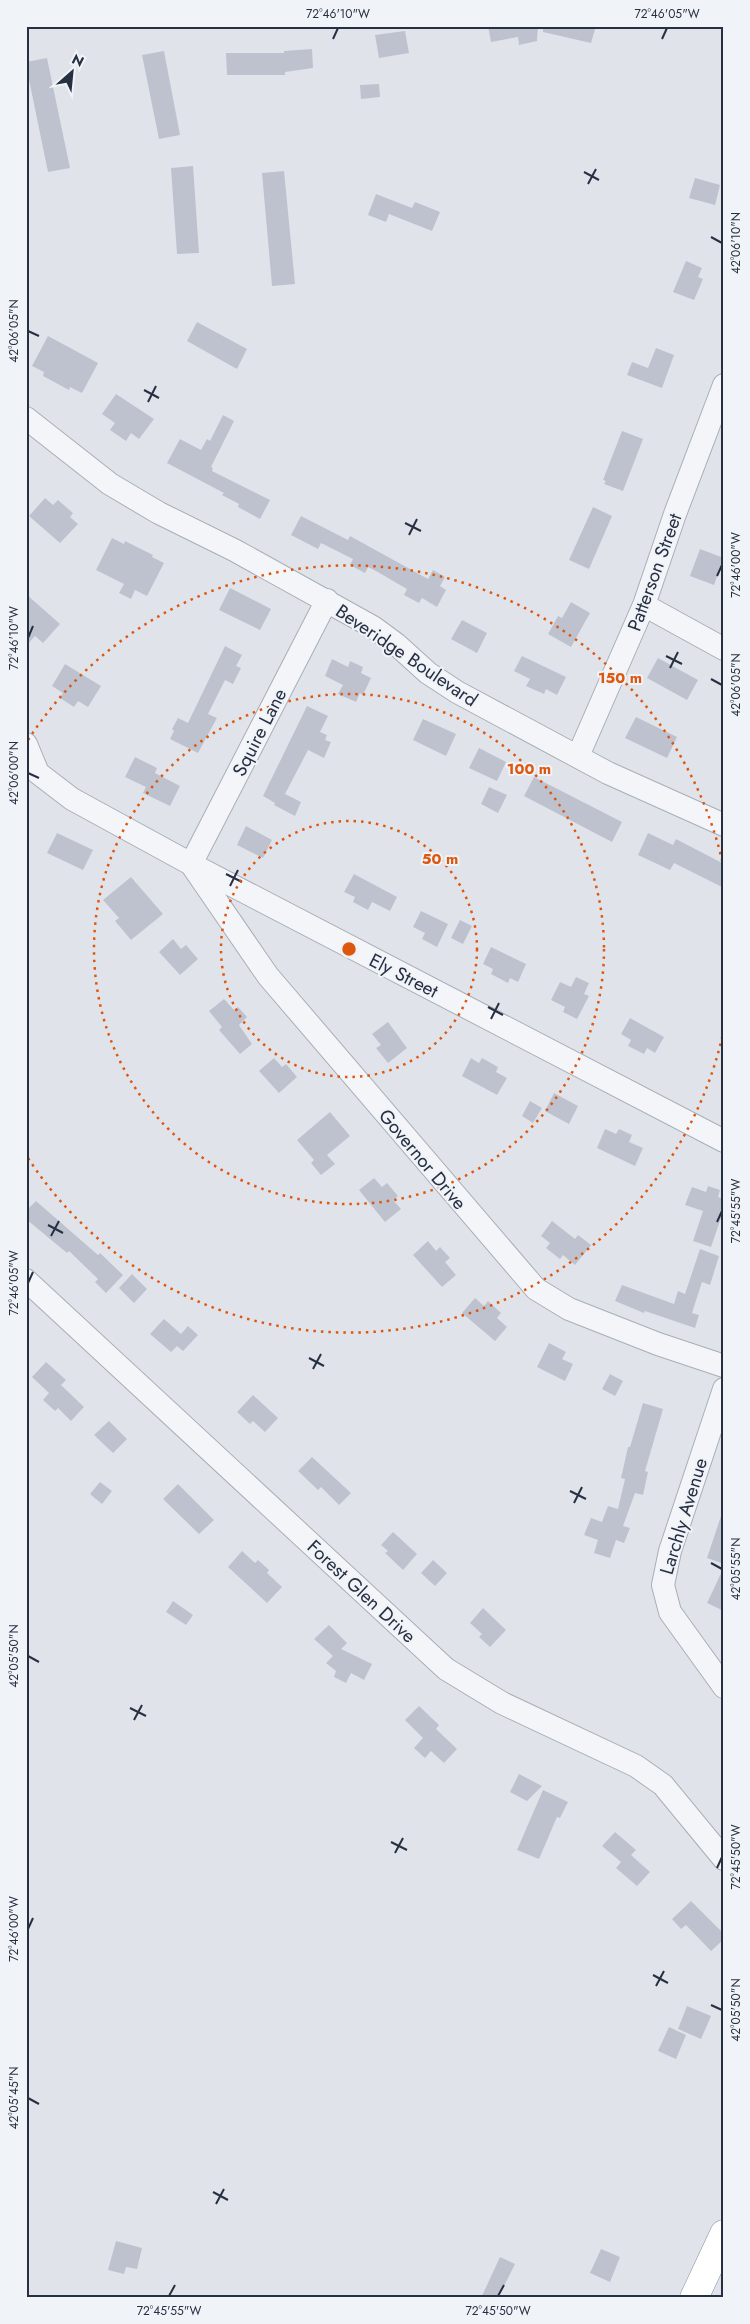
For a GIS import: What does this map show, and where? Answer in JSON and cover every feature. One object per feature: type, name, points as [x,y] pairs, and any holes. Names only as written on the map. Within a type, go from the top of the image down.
[{"type":"highway","points":[[694,2298],[724,2234]]},
{"type":"street","name":"Patterson Street","points":[[578,756],[644,605],[674,514],[721,398]]},
{"type":"street","name":"Beveridge Boulevard","points":[[26,418],[110,484],[159,513],[234,550],[327,600],[381,633],[428,673],[457,692],[658,796],[724,825]]},
{"type":"street","name":"Squire Lane","points":[[191,864],[327,600]]},
{"type":"street","points":[[644,605],[724,649]]},
{"type":"street","name":"Ely Street","points":[[26,744],[38,773],[72,799],[191,864],[724,1141]]},
{"type":"street","name":"Governor Drive","points":[[191,864],[268,976],[536,1289],[569,1309],[658,1344],[724,1366]]},
{"type":"street","name":"Forest Glen Drive","points":[[26,1280],[446,1669],[502,1703],[636,1766],[663,1785],[724,1859]]},
{"type":"street","name":"Larchly Avenue","points":[[724,1389],[670,1551],[663,1585],[664,1599],[670,1612],[724,1687]]},
{"type":"building","points":[[488,26],[538,26],[537,41],[519,45],[518,37],[491,42]]},
{"type":"building","points":[[543,26],[596,26],[591,43],[543,32]]},
{"type":"building","points":[[405,31],[409,53],[379,58],[375,35]]},
{"type":"building","points":[[312,49],[313,68],[285,72],[285,75],[227,75],[226,53],[284,53],[284,51]]},
{"type":"building","points":[[164,51],[180,135],[159,139],[142,55]]},
{"type":"building","points":[[47,58],[70,168],[48,172],[26,65],[26,62]]},
{"type":"building","points":[[379,84],[380,97],[361,99],[360,85]]},
{"type":"building","points":[[193,166],[199,253],[177,254],[171,168]]},
{"type":"building","points":[[284,171],[295,284],[272,286],[262,173]]},
{"type":"building","points":[[695,178],[720,185],[715,205],[689,198]]},
{"type":"building","points":[[376,194],[412,208],[415,202],[440,212],[432,231],[389,214],[386,222],[368,215]]},
{"type":"building","points":[[686,261],[702,268],[698,277],[703,279],[694,300],[673,292]]},
{"type":"building","points":[[197,322],[247,349],[237,369],[187,341]]},
{"type":"building","points":[[48,336],[98,363],[82,393],[70,387],[69,390],[43,376],[44,372],[32,366]]},
{"type":"building","points":[[656,348],[674,355],[662,388],[627,375],[632,362],[648,368]]},
{"type":"building","points":[[116,394],[154,419],[139,439],[131,433],[126,441],[110,430],[115,423],[102,414]]},
{"type":"building","points":[[223,415],[234,421],[211,467],[213,468],[212,471],[270,500],[260,519],[238,507],[239,504],[222,495],[224,493],[167,463],[180,439],[201,450],[207,439],[210,441]]},
{"type":"building","points":[[622,431],[643,439],[623,491],[604,484],[606,481],[603,480]]},
{"type":"building","points":[[45,498],[53,505],[58,500],[73,513],[70,517],[78,524],[60,543],[29,516]]},
{"type":"building","points":[[593,507],[612,516],[589,569],[569,560]]},
{"type":"building","points":[[301,516],[348,540],[350,536],[428,579],[433,570],[445,577],[440,586],[446,590],[437,607],[422,598],[419,603],[404,595],[407,589],[368,567],[365,573],[350,565],[353,559],[321,543],[318,549],[291,535]]},
{"type":"building","points":[[112,538],[124,544],[125,541],[153,555],[152,557],[164,563],[147,596],[135,590],[131,599],[119,593],[124,584],[96,570]]},
{"type":"building","points":[[700,549],[724,558],[714,585],[690,576]]},
{"type":"building","points":[[230,588],[271,609],[260,630],[219,610]]},
{"type":"building","points":[[26,594],[60,624],[43,643],[35,636],[26,646]]},
{"type":"building","points":[[571,602],[590,613],[571,647],[548,634],[558,616],[562,618]]},
{"type":"building","points":[[462,620],[487,633],[477,653],[451,639]]},
{"type":"building","points":[[225,646],[242,655],[236,666],[241,668],[233,684],[225,680],[208,714],[217,718],[198,753],[170,739],[174,731],[172,729],[178,718],[188,723]]},
{"type":"building","points":[[522,656],[566,677],[557,695],[546,689],[544,694],[526,686],[530,679],[514,671]]},
{"type":"building","points":[[658,658],[698,680],[687,700],[647,678]]},
{"type":"building","points":[[332,659],[348,667],[350,661],[363,667],[361,673],[371,678],[363,695],[360,693],[356,702],[338,694],[343,685],[325,676]]},
{"type":"building","points":[[65,664],[101,686],[88,707],[78,701],[74,707],[60,698],[63,693],[52,686]]},
{"type":"building","points":[[307,706],[328,716],[320,732],[327,735],[325,740],[331,742],[324,758],[308,750],[285,794],[301,802],[295,816],[274,805],[275,803],[263,796]]},
{"type":"building","points":[[636,717],[677,737],[667,758],[625,738]]},
{"type":"building","points":[[423,719],[456,734],[446,756],[413,740]]},
{"type":"building","points":[[479,748],[506,762],[497,781],[469,768]]},
{"type":"building","points":[[135,757],[157,768],[155,773],[180,786],[170,806],[143,793],[146,787],[125,777]]},
{"type":"building","points":[[534,777],[622,822],[612,842],[524,796]]},
{"type":"building","points":[[489,787],[507,795],[498,813],[481,804]]},
{"type":"building","points":[[246,826],[272,840],[263,858],[237,845]]},
{"type":"building","points":[[57,833],[93,850],[83,870],[47,853]]},
{"type":"building","points":[[648,833],[673,845],[676,839],[724,864],[724,888],[674,863],[670,870],[638,855]]},
{"type":"building","points":[[354,874],[397,897],[390,911],[372,902],[368,910],[353,902],[355,897],[344,892]]},
{"type":"building","points":[[131,877],[163,914],[131,940],[115,921],[119,918],[103,900]]},
{"type":"building","points":[[421,911],[448,924],[437,947],[422,939],[425,933],[413,927]]},
{"type":"building","points":[[460,920],[472,926],[463,944],[451,938]]},
{"type":"building","points":[[173,939],[181,949],[186,945],[198,959],[180,975],[159,952]]},
{"type":"building","points":[[491,947],[526,964],[518,982],[510,978],[508,983],[491,974],[493,969],[483,964]]},
{"type":"building","points":[[576,977],[589,983],[584,994],[589,996],[577,1019],[563,1012],[565,1007],[551,1000],[560,982],[571,987]]},
{"type":"building","points":[[224,999],[234,1010],[238,1007],[247,1017],[239,1025],[252,1044],[240,1054],[219,1030],[222,1027],[209,1011]]},
{"type":"building","points":[[630,1018],[664,1037],[655,1053],[647,1048],[644,1054],[628,1046],[631,1040],[621,1034]]},
{"type":"building","points":[[388,1022],[407,1048],[388,1063],[376,1048],[381,1045],[372,1034]]},
{"type":"building","points":[[274,1058],[282,1067],[286,1064],[297,1077],[279,1093],[259,1071]]},
{"type":"building","points":[[471,1058],[479,1063],[482,1058],[498,1067],[496,1072],[507,1078],[497,1095],[462,1076]]},
{"type":"building","points":[[554,1093],[578,1106],[569,1124],[545,1111]]},
{"type":"building","points":[[530,1101],[542,1108],[533,1123],[522,1116]]},
{"type":"building","points":[[330,1112],[350,1136],[327,1155],[335,1164],[321,1175],[311,1163],[314,1160],[297,1140]]},
{"type":"building","points":[[605,1129],[616,1134],[619,1129],[632,1135],[629,1142],[643,1148],[635,1166],[597,1148]]},
{"type":"building","points":[[374,1178],[382,1187],[387,1183],[398,1196],[393,1200],[401,1209],[385,1222],[359,1190]]},
{"type":"building","points":[[708,1186],[720,1190],[718,1197],[724,1199],[724,1219],[721,1218],[711,1247],[693,1241],[703,1211],[685,1205],[692,1187],[706,1192]]},
{"type":"building","points":[[36,1201],[98,1255],[100,1253],[123,1275],[106,1293],[95,1282],[98,1279],[69,1251],[67,1253],[26,1219],[26,1211]]},
{"type":"building","points":[[552,1221],[575,1239],[578,1235],[591,1245],[575,1265],[563,1255],[560,1259],[546,1248],[550,1243],[541,1236]]},
{"type":"building","points":[[428,1241],[436,1251],[440,1247],[450,1258],[445,1262],[456,1275],[442,1287],[413,1255]]},
{"type":"building","points":[[700,1249],[719,1256],[710,1285],[702,1282],[692,1313],[699,1315],[695,1328],[645,1311],[644,1313],[615,1301],[622,1285],[674,1304],[678,1291],[685,1294]]},
{"type":"building","points":[[132,1274],[147,1289],[134,1303],[119,1288]]},
{"type":"building","points":[[475,1298],[484,1306],[488,1301],[501,1313],[497,1318],[507,1327],[495,1341],[462,1313]]},
{"type":"building","points":[[164,1319],[181,1334],[188,1326],[198,1335],[183,1351],[177,1346],[171,1352],[150,1334]]},
{"type":"building","points":[[549,1343],[566,1352],[562,1359],[573,1364],[565,1381],[537,1367]]},
{"type":"building","points":[[46,1362],[66,1380],[61,1385],[84,1407],[71,1421],[58,1408],[55,1411],[43,1400],[49,1393],[32,1377]]},
{"type":"building","points":[[610,1374],[623,1381],[615,1396],[602,1389]]},
{"type":"building","points":[[253,1395],[278,1418],[265,1432],[253,1421],[250,1424],[237,1412]]},
{"type":"building","points":[[643,1403],[663,1409],[645,1471],[648,1472],[643,1495],[635,1493],[623,1526],[630,1528],[624,1543],[616,1540],[610,1558],[594,1553],[598,1540],[584,1535],[591,1518],[602,1522],[608,1506],[618,1509],[625,1479],[621,1478],[628,1447],[630,1447]]},
{"type":"building","points":[[109,1421],[127,1439],[113,1453],[94,1435]]},
{"type":"building","points":[[312,1457],[351,1493],[339,1505],[321,1487],[318,1490],[298,1471]]},
{"type":"building","points":[[100,1482],[112,1491],[102,1504],[90,1494]]},
{"type":"building","points":[[178,1484],[214,1520],[199,1534],[163,1499]]},
{"type":"building","points":[[721,1516],[724,1516],[724,1564],[707,1558]]},
{"type":"building","points":[[393,1532],[417,1554],[403,1570],[385,1553],[388,1551],[381,1545]]},
{"type":"building","points":[[242,1551],[255,1563],[258,1560],[269,1570],[267,1573],[282,1587],[267,1603],[228,1567]]},
{"type":"building","points":[[433,1560],[447,1573],[435,1586],[421,1573]]},
{"type":"building","points":[[724,1567],[724,1611],[707,1603]]},
{"type":"building","points":[[173,1601],[193,1615],[186,1625],[166,1612]]},
{"type":"building","points":[[483,1608],[506,1630],[490,1647],[479,1637],[482,1634],[470,1623]]},
{"type":"building","points":[[329,1625],[347,1643],[341,1649],[372,1664],[364,1680],[351,1673],[346,1683],[334,1677],[336,1671],[326,1663],[333,1656],[314,1639]]},
{"type":"building","points":[[419,1706],[439,1725],[436,1729],[457,1749],[444,1763],[431,1751],[425,1758],[414,1748],[423,1738],[405,1720]]},
{"type":"building","points":[[519,1774],[542,1786],[527,1801],[510,1792]]},
{"type":"building","points":[[543,1790],[568,1802],[560,1818],[557,1817],[539,1859],[517,1850]]},
{"type":"building","points":[[615,1832],[636,1850],[631,1855],[650,1872],[637,1886],[616,1868],[621,1862],[602,1846]]},
{"type":"building","points":[[691,1901],[724,1934],[724,1939],[711,1951],[686,1925],[681,1929],[672,1919]]},
{"type":"building","points":[[687,2006],[711,2016],[701,2039],[678,2029]]},
{"type":"building","points":[[669,2027],[686,2035],[676,2059],[658,2051]]},
{"type":"building","points":[[116,2241],[142,2248],[137,2269],[126,2267],[124,2274],[108,2270]]},
{"type":"building","points":[[601,2249],[620,2257],[610,2282],[590,2273]]},
{"type":"building","points":[[500,2257],[515,2264],[498,2298],[481,2298]]}]
